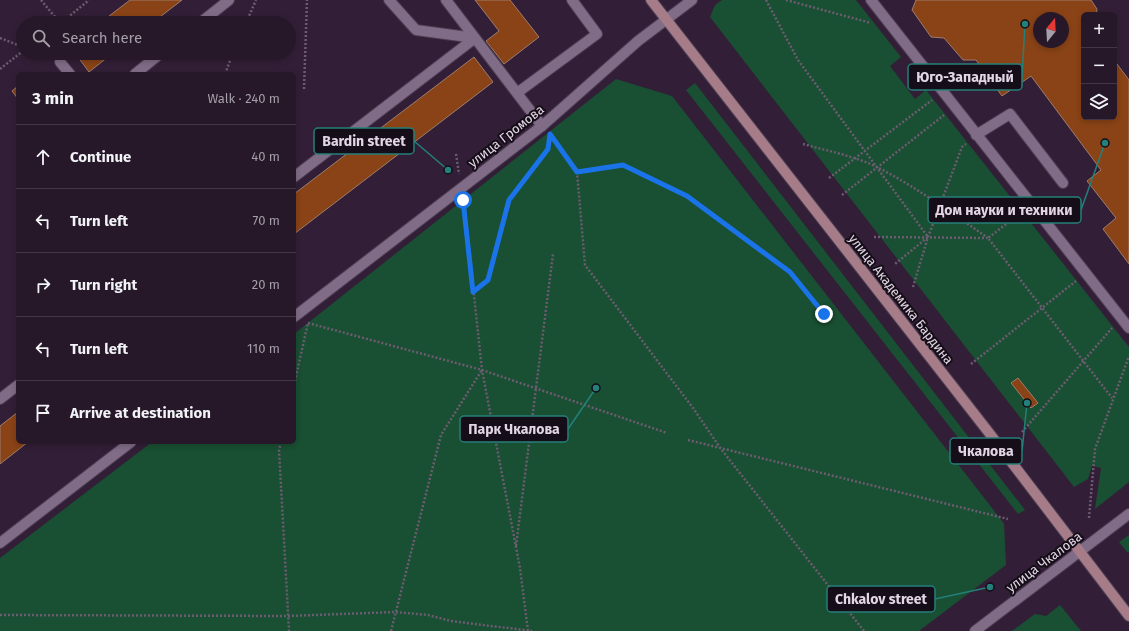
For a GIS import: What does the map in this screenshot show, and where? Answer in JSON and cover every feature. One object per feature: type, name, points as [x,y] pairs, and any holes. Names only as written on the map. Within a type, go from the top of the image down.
[{"type":"street","points":[[209,16],[229,0]]},
{"type":"street","points":[[389,0],[416,30],[475,38]]},
{"type":"street","points":[[446,0],[542,126]]},
{"type":"street","points":[[517,93],[597,34],[572,0]]},
{"type":"street","name":"улица Академика Бардина","points":[[651,0],[1129,616]]},
{"type":"street","name":"улица Громова","points":[[298,320],[462,187],[542,126],[638,41],[692,0]]},
{"type":"street","points":[[871,0],[1129,328]]},
{"type":"street","points":[[296,175],[475,38]]},
{"type":"street","points":[[138,72],[153,60]]},
{"type":"street","points":[[60,62],[68,72]]},
{"type":"street","points":[[976,134],[1010,114],[1063,183]]},
{"type":"street","points":[[0,399],[16,387]]},
{"type":"street","points":[[0,543],[128,444]]},
{"type":"street","name":"улица Чкалова","points":[[975,631],[1129,514]]},
{"type":"path","points":[[41,0],[54,16]]},
{"type":"path","points":[[69,16],[89,0]]},
{"type":"path","points":[[249,16],[256,0]]},
{"type":"path","points":[[304,89],[307,0]]},
{"type":"path","points":[[766,0],[798,60],[928,237]]},
{"type":"path","points":[[786,0],[894,30]]},
{"type":"path","points":[[0,38],[16,44]]},
{"type":"path","points":[[0,69],[16,56]]},
{"type":"path","points":[[226,72],[230,60]]},
{"type":"path","points":[[829,178],[943,92]]},
{"type":"path","points":[[842,195],[954,106]]},
{"type":"path","points":[[473,292],[488,280],[509,200],[548,149],[550,134],[577,172],[584,265],[695,412],[721,449],[864,631]]},
{"type":"path","points":[[913,288],[928,237],[962,147],[976,134]]},
{"type":"path","points":[[803,144],[856,159],[876,167],[940,205],[988,238],[1112,398]]},
{"type":"path","points":[[456,154],[462,187],[482,370],[516,548],[528,631]]},
{"type":"path","points":[[577,172],[623,165],[687,196],[790,272],[824,314]]},
{"type":"path","points":[[874,237],[988,238],[1031,205]]},
{"type":"path","points":[[895,264],[928,237]]},
{"type":"path","points":[[516,548],[553,254]]},
{"type":"path","points":[[971,364],[1043,309],[1085,274]]},
{"type":"path","points":[[1022,432],[1121,319]]},
{"type":"path","points":[[298,320],[482,370],[667,433]]},
{"type":"path","points":[[296,376],[308,323]]},
{"type":"path","points":[[1089,518],[1096,449],[1112,398],[1129,356]]},
{"type":"path","points":[[391,631],[441,435],[482,370]]},
{"type":"path","points":[[688,440],[1008,519]]},
{"type":"path","points":[[280,444],[279,450],[289,631]]},
{"type":"path","points":[[0,616],[288,616],[395,612],[428,615],[451,621],[532,631]]},
{"type":"green space","points":[[722,0],[856,0],[901,57],[890,66],[915,99],[926,90],[1129,347],[1129,482],[1095,509],[1101,468],[1092,466],[1088,479],[1074,487],[710,17],[715,5]]},
{"type":"green space","points":[[616,79],[672,96],[1004,524],[1006,565],[919,631],[0,631],[0,558],[149,444],[296,444],[296,332]]},
{"type":"green space","points":[[695,83],[1025,510],[1018,514],[686,90]]},
{"type":"green space","points":[[1129,535],[1129,552],[1127,552],[1119,542]]},
{"type":"green space","points":[[1060,605],[1081,631],[1012,631],[1035,614],[1046,616]]},
{"type":"building","points":[[130,0],[182,0],[161,16],[109,16]]},
{"type":"building","points":[[475,0],[510,0],[539,37],[504,64],[486,41],[499,31]]},
{"type":"building","points":[[916,0],[1091,0],[1097,9],[1096,12],[1081,12],[1081,120],[1117,120],[1117,64],[1129,80],[1129,264],[1103,229],[1116,218],[1087,181],[1101,170],[1031,76],[1002,96],[976,60],[963,60],[944,38],[931,37],[912,10]]},
{"type":"building","points":[[474,57],[493,82],[296,232],[296,192]]},
{"type":"building","points":[[80,60],[104,60],[89,72]]},
{"type":"building","points":[[16,88],[16,96],[12,91]]},
{"type":"building","points":[[1018,378],[1038,403],[1031,408],[1011,383]]},
{"type":"building","points":[[16,414],[16,444],[25,444],[0,464],[0,426]]},
{"type":"place","name":"Юго-Западный","points":[[1025,24]]},
{"type":"place","name":"Дом науки и техники","points":[[1105,143]]},
{"type":"place","name":"Bardin street","points":[[448,170]]},
{"type":"place","name":"Парк Чкалова","points":[[596,388]]},
{"type":"place","name":"Чкалова","points":[[1027,403]]},
{"type":"place","name":"Chkalov street","points":[[990,587]]},
{"type":"route","points":[[463,200],[473,292],[488,280],[509,200],[548,149],[550,134],[577,172],[623,165],[687,196],[790,272],[824,314]]}]
